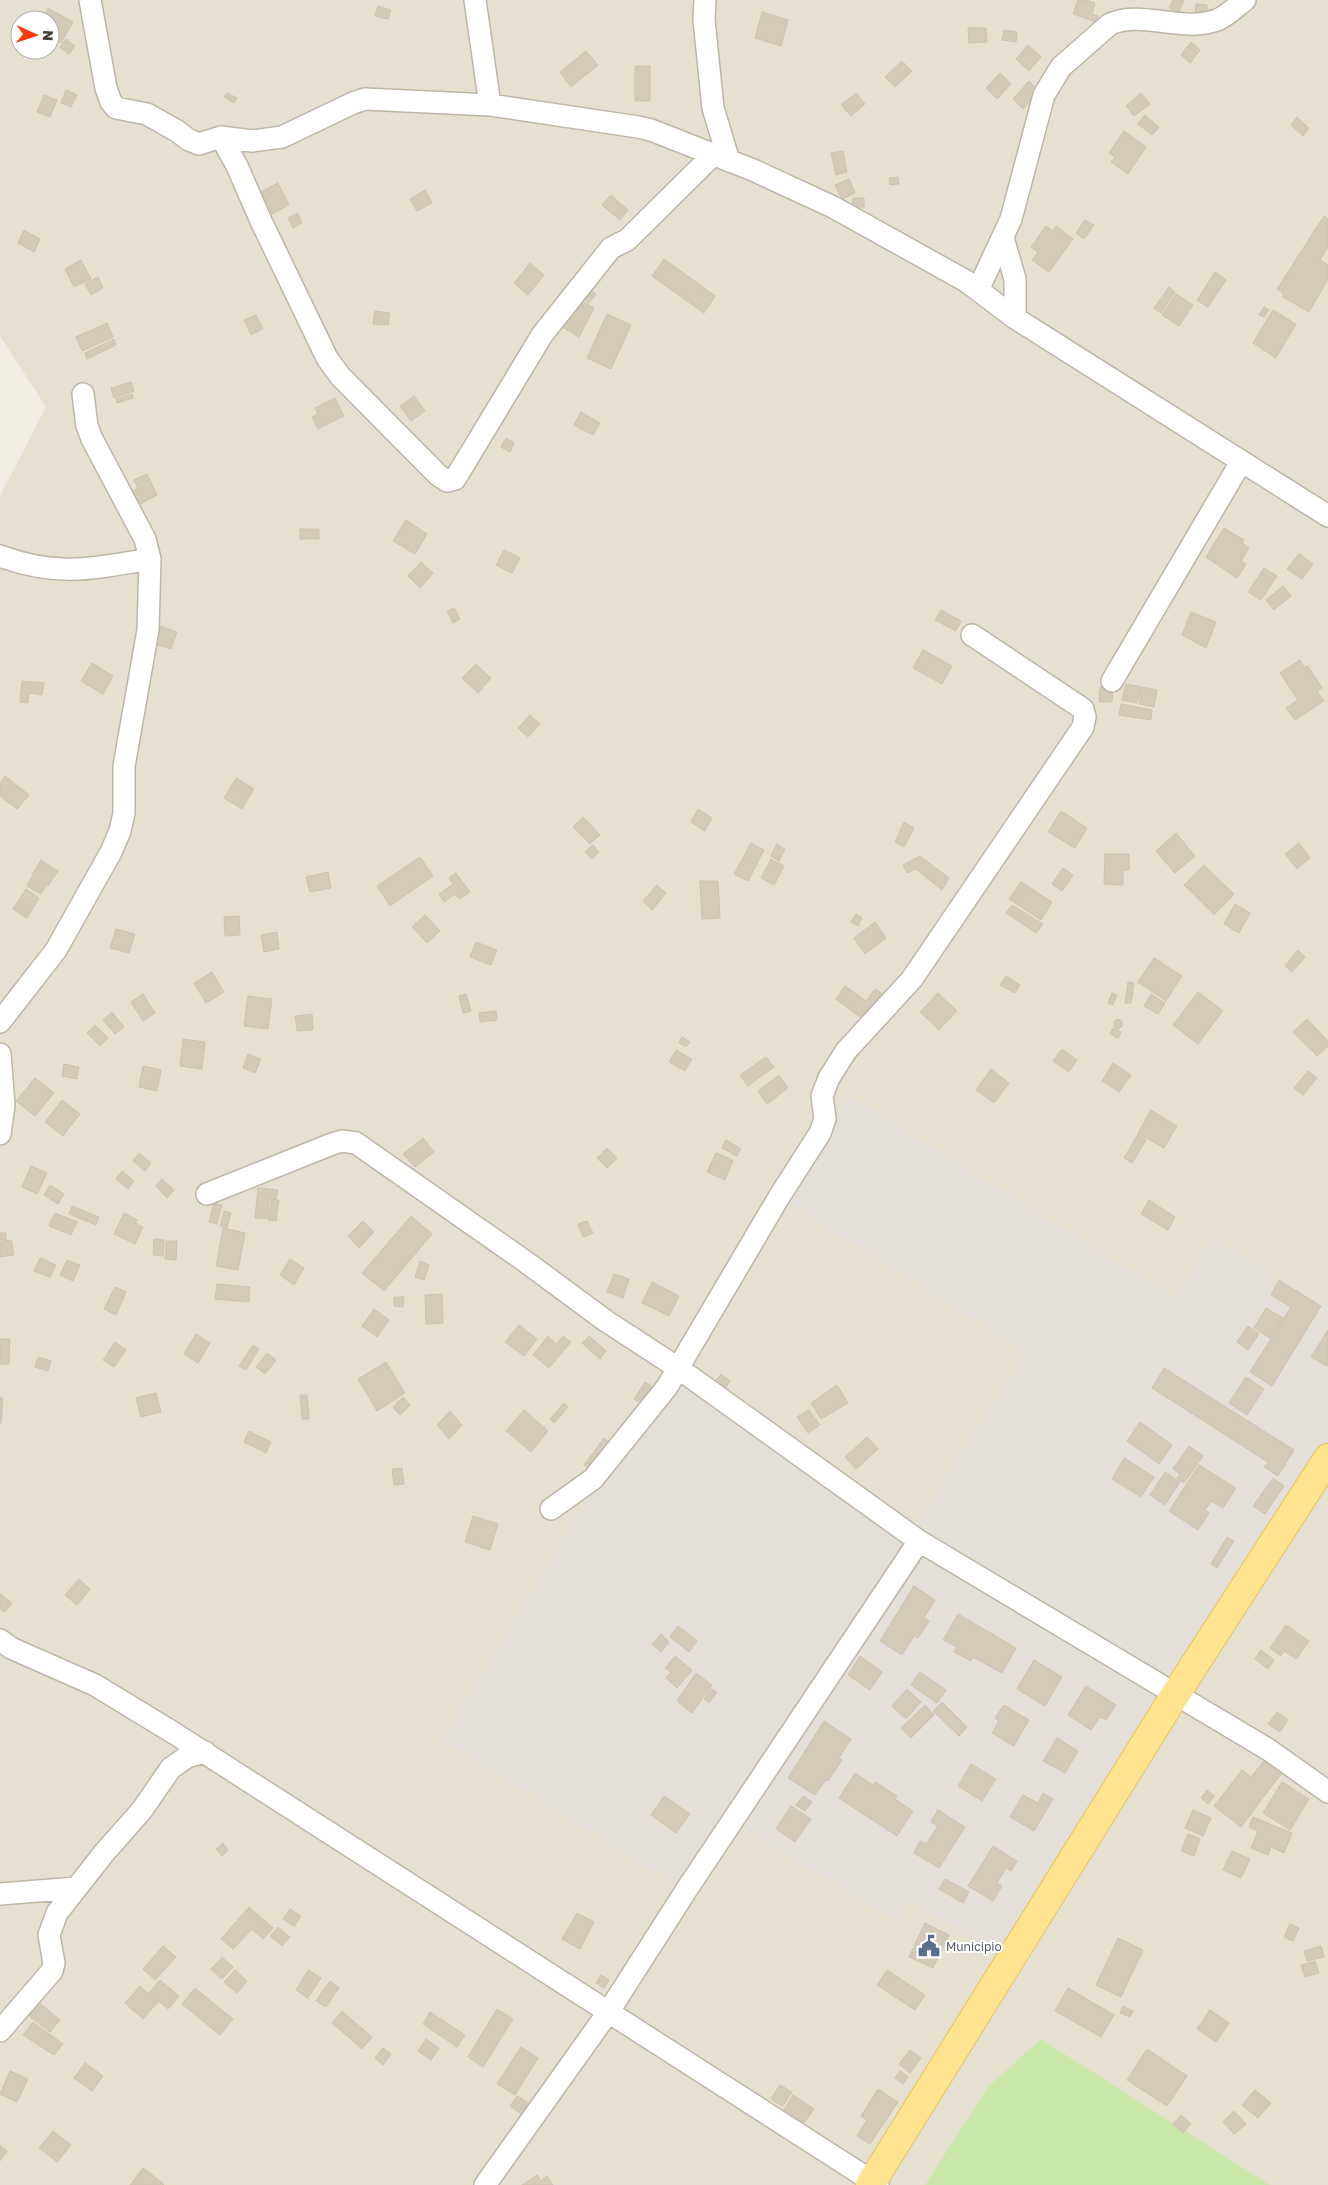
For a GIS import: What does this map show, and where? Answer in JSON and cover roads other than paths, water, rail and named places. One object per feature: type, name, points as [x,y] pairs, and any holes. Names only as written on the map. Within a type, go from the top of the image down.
[{"type":"main road","points":[[873,2184],[1175,1695],[1328,1458]]},
{"type":"street","points":[[90,0],[106,88],[111,102],[116,108],[147,114],[189,140],[199,144],[221,137],[252,140],[282,137],[353,102],[365,99],[490,105],[651,130],[721,158],[833,208],[966,281],[1015,318],[1328,516]]},
{"type":"street","points":[[475,0],[490,105]]},
{"type":"street","points":[[705,0],[704,20],[713,108],[721,158]]},
{"type":"street","points":[[978,290],[1003,238],[1015,207],[1044,95],[1062,67],[1110,24],[1117,21],[1127,19],[1181,24],[1217,20],[1245,0]]},
{"type":"street","points":[[221,137],[238,166],[261,221],[327,358],[340,376],[438,475],[447,481],[455,479],[542,335],[611,248],[627,240],[721,158]]},
{"type":"street","points":[[1003,238],[1015,279],[1015,318]]},
{"type":"street","points":[[0,1022],[56,950],[111,852],[120,830],[124,813],[124,766],[148,630],[150,559],[145,539],[92,440],[87,426],[83,394]]},
{"type":"street","points":[[1112,681],[1241,462]]},
{"type":"street","points":[[0,556],[54,570],[84,570],[150,559]]},
{"type":"street","points":[[551,1509],[593,1479],[667,1387],[779,1197],[820,1133],[825,1120],[822,1096],[829,1078],[846,1052],[912,979],[1083,727],[1085,717],[1083,709],[972,635]]},
{"type":"street","points":[[0,1054],[4,1105],[0,1134]]},
{"type":"street","points":[[207,1194],[332,1144],[342,1141],[356,1143],[614,1326],[678,1368],[919,1541],[1269,1750],[1328,1792]]},
{"type":"street","points":[[485,2185],[609,2011],[687,1889],[919,1541]]},
{"type":"street","points":[[0,1640],[10,1648],[95,1685],[205,1752],[609,2011],[873,2184]]},
{"type":"street","points":[[0,2030],[52,1971],[54,1963],[50,1935],[57,1913],[142,1810],[171,1768],[187,1757],[205,1752]]},
{"type":"street","points":[[0,1894],[76,1888]]},
{"type":"place","name":"Municipio","points":[[929,1946]]}]
